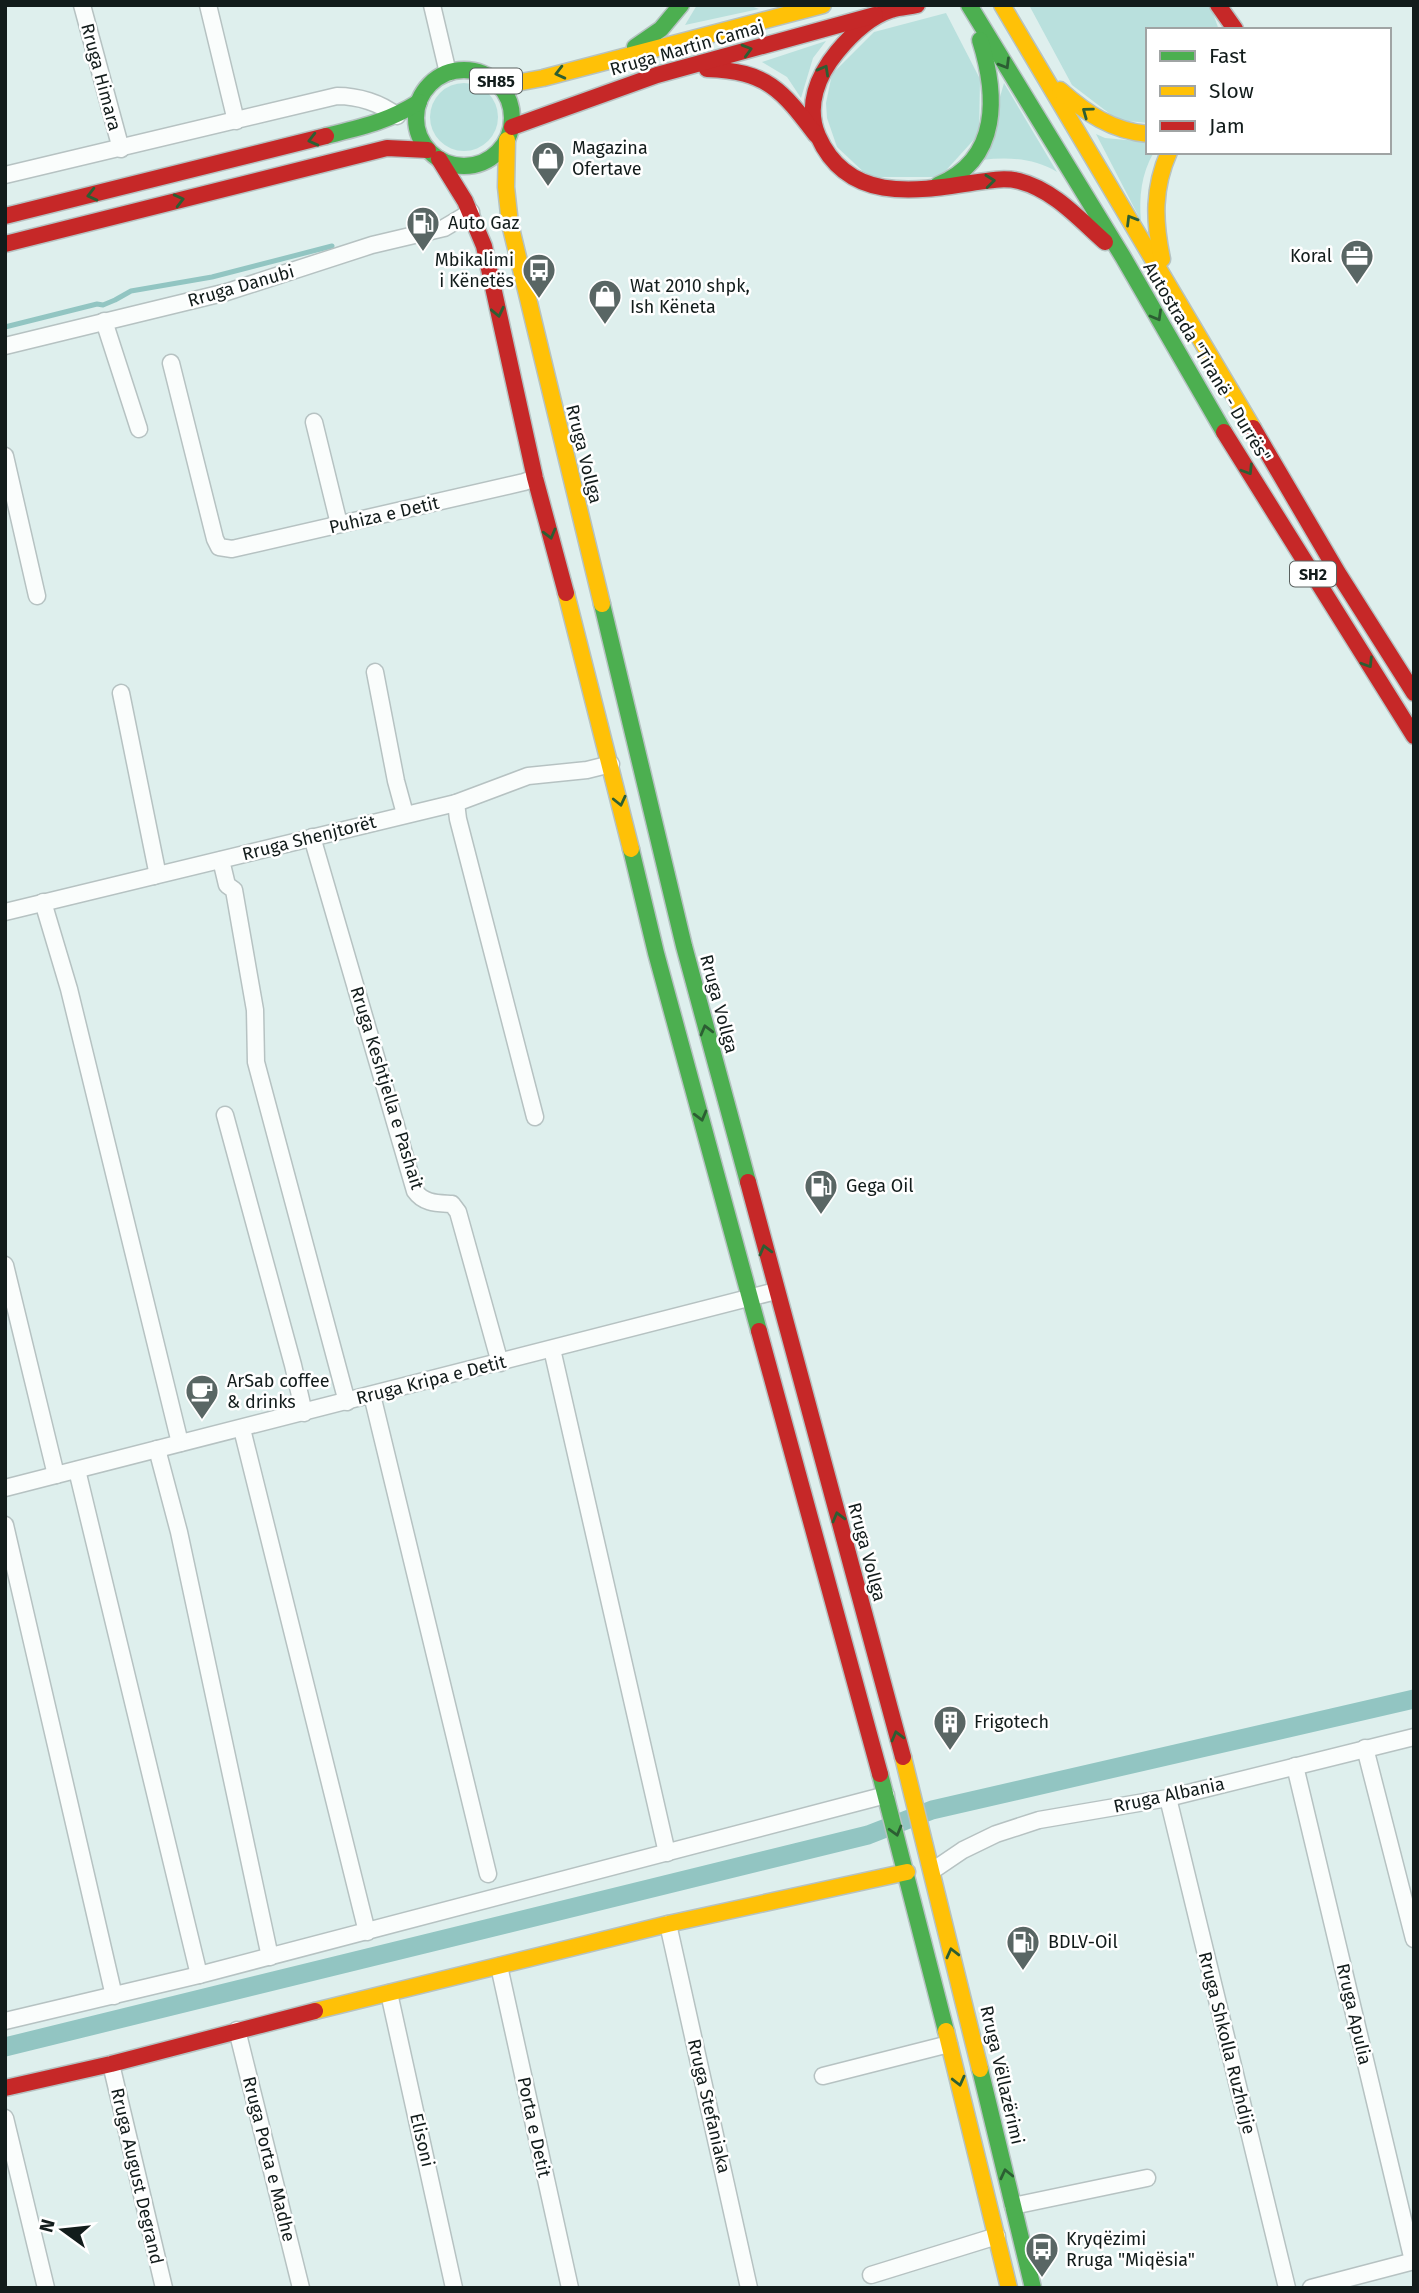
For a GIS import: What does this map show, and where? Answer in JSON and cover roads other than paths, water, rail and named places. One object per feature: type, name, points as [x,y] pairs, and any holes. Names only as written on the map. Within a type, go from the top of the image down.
[{"type":"main road","points":[[620,57],[661,29],[681,5]]},
{"type":"main road","name":"Rruga Martin Camaj","points":[[500,86],[544,78],[823,5]]},
{"type":"main road","points":[[922,190],[949,181],[962,170],[982,144],[990,124],[993,102],[991,83],[968,5]]},
{"type":"main road","name":"Autostrada \"Tiranë - Durrës\"","points":[[968,5],[1123,257],[1212,412],[1414,736]]},
{"type":"main road","name":"Autostrada \"Tiranë - Durrës\"","points":[[1002,5],[1166,278],[1338,573],[1414,693]]},
{"type":"main road","points":[[1218,5],[1234,28]]},
{"type":"main road","points":[[1235,5],[1235,28]]},
{"type":"main road","points":[[816,135],[813,99],[827,65],[851,37],[905,8]]},
{"type":"main road","name":"Rruga Martin Camaj","points":[[509,133],[657,75],[905,8]]},
{"type":"main road","points":[[1039,68],[1070,99],[1097,119],[1122,130],[1146,134]]},
{"type":"main road","points":[[657,75],[720,69],[740,71],[758,77],[784,94],[835,162],[858,181],[888,191],[1016,180],[1052,197],[1123,257]]},
{"type":"main road","name":"SH85","points":[[419,102],[430,84],[448,73],[477,71],[500,86],[510,105],[509,133]]},
{"type":"main road","points":[[5,216],[379,123],[397,116],[419,102]]},
{"type":"main road","points":[[419,102],[416,117],[418,131],[458,187],[484,246],[535,478],[611,764],[656,953],[906,1866],[1009,2288]]},
{"type":"main road","points":[[5,243],[387,148],[434,154],[459,166],[481,163],[498,152],[509,133]]},
{"type":"main road","name":"Rruga Vollga","points":[[509,133],[506,187],[510,224],[684,946],[930,1863]]},
{"type":"main road","points":[[1166,278],[1153,212],[1157,184],[1168,154]]},
{"type":"main road","name":"Rruga Vëllazërimi","points":[[930,1863],[1033,2288]]},
{"type":"main road","points":[[5,2088],[906,1866]]},
{"type":"street","name":"Rruga Himara","points":[[82,5],[121,149]]},
{"type":"street","points":[[208,5],[236,121]]},
{"type":"street","points":[[432,5],[448,73]]},
{"type":"street","points":[[5,175],[337,96],[373,103],[388,108],[397,116]]},
{"type":"street","name":"Rruga Danubi","points":[[5,345],[227,292],[372,245],[444,228],[471,212]]},
{"type":"street","points":[[104,321],[139,429]]},
{"type":"street","name":"Puhiza e Detit","points":[[171,363],[219,547],[232,549],[535,478]]},
{"type":"street","points":[[314,422],[339,524]]},
{"type":"street","points":[[5,456],[37,596]]},
{"type":"street","points":[[375,673],[405,814]]},
{"type":"street","points":[[121,694],[157,871],[153,876]]},
{"type":"street","name":"Rruga Shenjtorët","points":[[5,912],[456,803],[528,776],[587,770],[611,764]]},
{"type":"street","points":[[456,803],[535,1117]]},
{"type":"street","name":"Rruga Keshtjella e Pashait","points":[[312,837],[415,1191],[424,1200],[452,1204],[458,1212],[500,1363]]},
{"type":"street","points":[[221,860],[227,885],[234,890],[255,1010],[256,1062],[347,1402]]},
{"type":"street","points":[[43,902],[75,1015],[180,1443]]},
{"type":"street","points":[[225,1115],[304,1413]]},
{"type":"street","points":[[5,1265],[57,1475]]},
{"type":"street","name":"Rruga Kripa e Detit","points":[[5,1489],[776,1291]]},
{"type":"street","points":[[552,1349],[667,1853]]},
{"type":"street","points":[[372,1395],[488,1874]]},
{"type":"street","points":[[242,1429],[367,1931]]},
{"type":"street","points":[[158,1449],[271,1957]]},
{"type":"street","points":[[77,1470],[199,1976]]},
{"type":"street","points":[[5,1525],[114,1996]]},
{"type":"street","name":"Rruga Albania","points":[[930,1863],[996,1834],[1039,1820],[1168,1798],[1414,1737]]},
{"type":"street","points":[[1365,1748],[1414,1939]]},
{"type":"street","name":"Rruga Apulia","points":[[1295,1766],[1413,2261]]},
{"type":"street","name":"Rruga Shkolla Ruzhdije","points":[[1168,1798],[1287,2288]]},
{"type":"street","points":[[5,2021],[199,1976],[667,1853],[887,1799]]},
{"type":"street","name":"Rruga Stefaniaka","points":[[668,1924],[749,2288]]},
{"type":"street","name":"Porta e Detit","points":[[499,1966],[570,2288]]},
{"type":"street","name":"Elisoni","points":[[389,1993],[454,2288]]},
{"type":"street","name":"Rruga Porta e Madhe","points":[[237,2030],[301,2288]]},
{"type":"street","points":[[823,2076],[949,2044]]},
{"type":"street","name":"Rruga August Degrand","points":[[111,2064],[164,2288]]},
{"type":"street","points":[[5,2118],[47,2288]]},
{"type":"street","points":[[1013,2206],[1147,2178]]},
{"type":"street","points":[[871,2275],[996,2236]]},
{"type":"street","points":[[1311,2288],[1338,2284],[1413,2261]]},
{"type":"waterway","points":[[5,327],[97,304],[103,305],[131,291],[212,277],[332,246]]},
{"type":"waterway","points":[[5,2047],[868,1835],[932,1810],[1414,1699]]},
{"type":"place","name":"Magazina Ofertave","points":[[548,188]]},
{"type":"place","name":"Auto Gaz","points":[[423,253]]},
{"type":"place","name":"Koral","points":[[1357,286]]},
{"type":"place","name":"Mbikalimi i Kënetës","points":[[539,300]]},
{"type":"place","name":"Wat 2010 shpk, Ish Këneta","points":[[605,326]]},
{"type":"place","name":"Gega Oil","points":[[821,1216]]},
{"type":"place","name":"ArSab coffee & drinks","points":[[202,1421]]},
{"type":"place","name":"Frigotech","points":[[950,1752]]},
{"type":"place","name":"BDLV-Oil","points":[[1023,1972]]},
{"type":"place","name":"Kryqëzimi Rruga \"Miqësia\"","points":[[1042,2279]]}]
